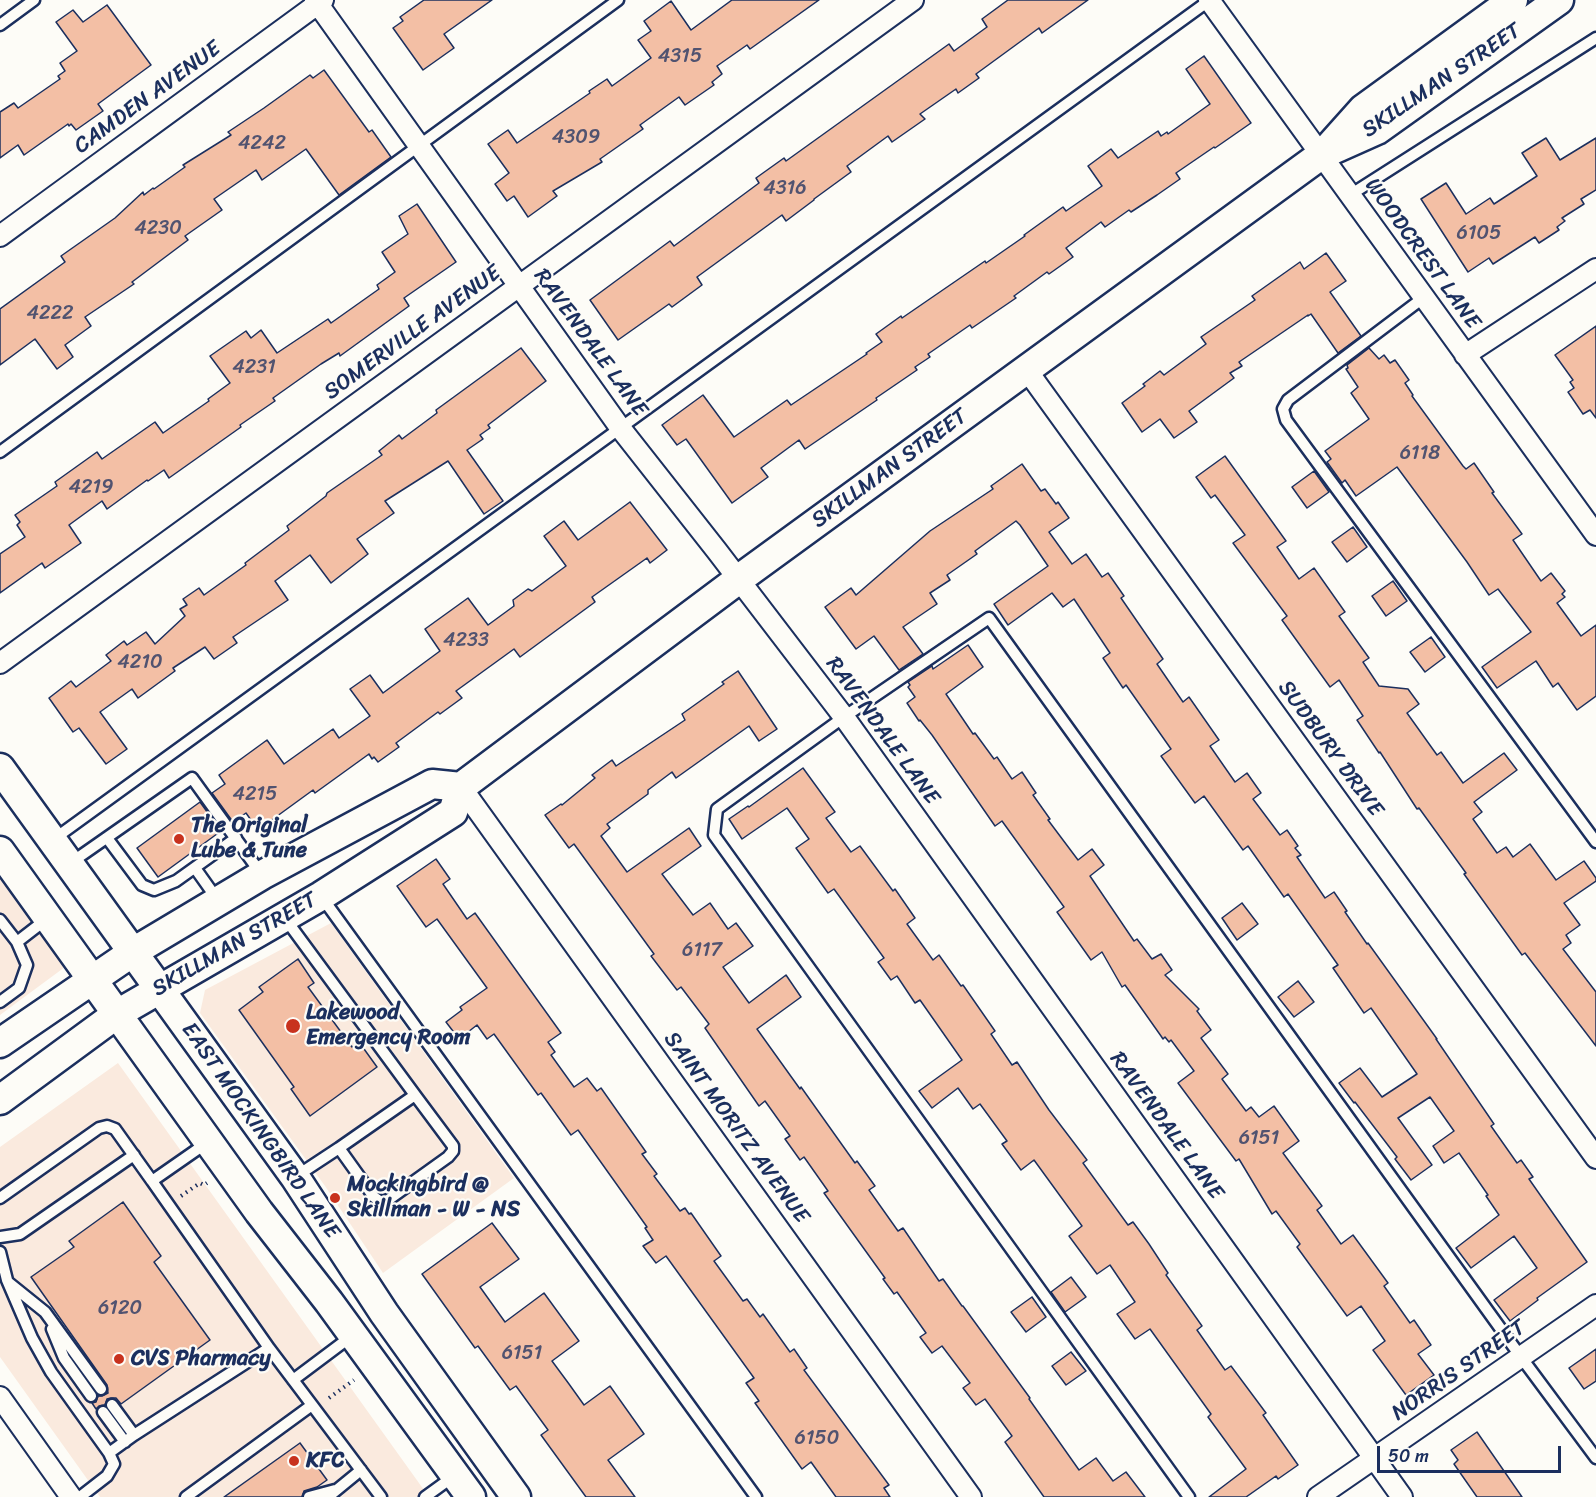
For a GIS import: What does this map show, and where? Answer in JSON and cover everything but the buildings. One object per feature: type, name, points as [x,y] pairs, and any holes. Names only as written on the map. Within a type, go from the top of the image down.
[{"type":"main road","name":"SKILLMAN STREET","points":[[0,1100],[117,1014],[321,896],[453,812],[461,787],[739,579],[1321,155],[1364,109],[1513,0]]},
{"type":"main road","name":"SKILLMAN STREET","points":[[1321,155],[1377,130],[1548,3]]},
{"type":"main road","name":"EAST MOCKINGBIRD LANE","points":[[0,768],[295,1177],[384,1313],[516,1497]]},
{"type":"main road","name":"SKILLMAN STREET","points":[[0,1043],[133,952],[262,875],[432,784],[461,787]]},
{"type":"main road","name":"EAST MOCKINGBIRD LANE","points":[[3,863],[48,918],[259,1212],[354,1335],[463,1486]]},
{"type":"main road","points":[[354,1335],[384,1313]]},
{"type":"street","name":"SOMERVILLE AVENUE","points":[[0,663],[913,0]]},
{"type":"street","name":"WOODCREST LANE","points":[[1209,0],[1596,535]]},
{"type":"street","name":"RAVENDALE LANE","points":[[319,1],[418,145],[621,429],[844,717],[1402,1497]]},
{"type":"street","name":"CAMDEN AVENUE","points":[[0,236],[319,1]]},
{"type":"street","points":[[1466,355],[1596,270]]},
{"type":"street","name":"SUDBURY DRIVE","points":[[1026,369],[1596,1158]]},
{"type":"street","name":"SAINT MORITZ AVENUE","points":[[461,787],[971,1497]]},
{"type":"street","name":"NORRIS STREET","points":[[1318,1497],[1596,1305]]},
{"type":"street","points":[[0,1397],[71,1497]]},
{"type":"lane","points":[[0,25],[34,0]]},
{"type":"lane","points":[[0,452],[618,0]]},
{"type":"lane","points":[[52,840],[1209,0]]},
{"type":"lane","points":[[1350,195],[1596,38]]},
{"type":"lane","points":[[1423,298],[1288,400],[1283,409],[1286,420],[1596,842]]},
{"type":"lane","points":[[1189,1497],[714,835],[717,809],[844,717],[989,618],[1521,1358],[1596,1458]]},
{"type":"lane","points":[[69,864],[192,778],[262,875]]},
{"type":"lane","points":[[107,838],[142,885],[154,890],[176,881],[236,838]]},
{"type":"lane","points":[[195,868],[219,902]]},
{"type":"lane","points":[[321,896],[756,1497]]},
{"type":"lane","points":[[284,917],[453,1146],[453,1151],[388,1200],[381,1202],[374,1197],[339,1148]]},
{"type":"lane","points":[[17,942],[48,918]]},
{"type":"lane","points":[[0,920],[17,942],[27,965],[19,988],[0,1002]]},
{"type":"lane","points":[[295,1177],[415,1095]]},
{"type":"lane","points":[[0,1198],[99,1128],[107,1126],[115,1129],[292,1380],[381,1497]]},
{"type":"lane","points":[[152,1181],[208,1142]]},
{"type":"lane","points":[[0,1237],[20,1234],[134,1155]]},
{"type":"lane","points":[[0,1252],[7,1281],[32,1338],[51,1372],[109,1453],[114,1464],[107,1476],[80,1497]]},
{"type":"lane","points":[[7,1281],[45,1312],[101,1389]]},
{"type":"lane","points":[[45,1312],[64,1358],[91,1396]]},
{"type":"lane","points":[[292,1380],[354,1335]]},
{"type":"lane","points":[[109,1453],[269,1348]]},
{"type":"lane","points":[[186,1497],[312,1405]]},
{"type":"lane","points":[[125,1442],[107,1408],[134,1435]]},
{"type":"lane","points":[[328,1497],[361,1470]]},
{"type":"lane","points":[[425,1497],[463,1486]]},
{"type":"lane","points":[[309,1497],[340,1488]]},
{"type":"path","points":[[179,1197],[200,1182],[204,1185],[210,1181]]},
{"type":"path","points":[[329,1398],[357,1378]]},
{"type":"shaded area","points":[[0,871],[69,964],[0,1015]]},
{"type":"shaded area","points":[[331,923],[514,1178],[383,1273],[325,1186],[200,1013],[205,990]]},
{"type":"shaded area","points":[[118,1063],[429,1497],[100,1497],[0,1357],[0,1147]]},
{"type":"place","name":"The Original Lube & Tune","points":[[179,839]]},
{"type":"place","name":"Lakewood Emergency Room","points":[[293,1026]]},
{"type":"place","name":"Mockingbird @ Skillman - W - NS","points":[[335,1198]]},
{"type":"place","name":"CVS Pharmacy","points":[[119,1359]]},
{"type":"place","name":"KFC","points":[[294,1461]]}]
